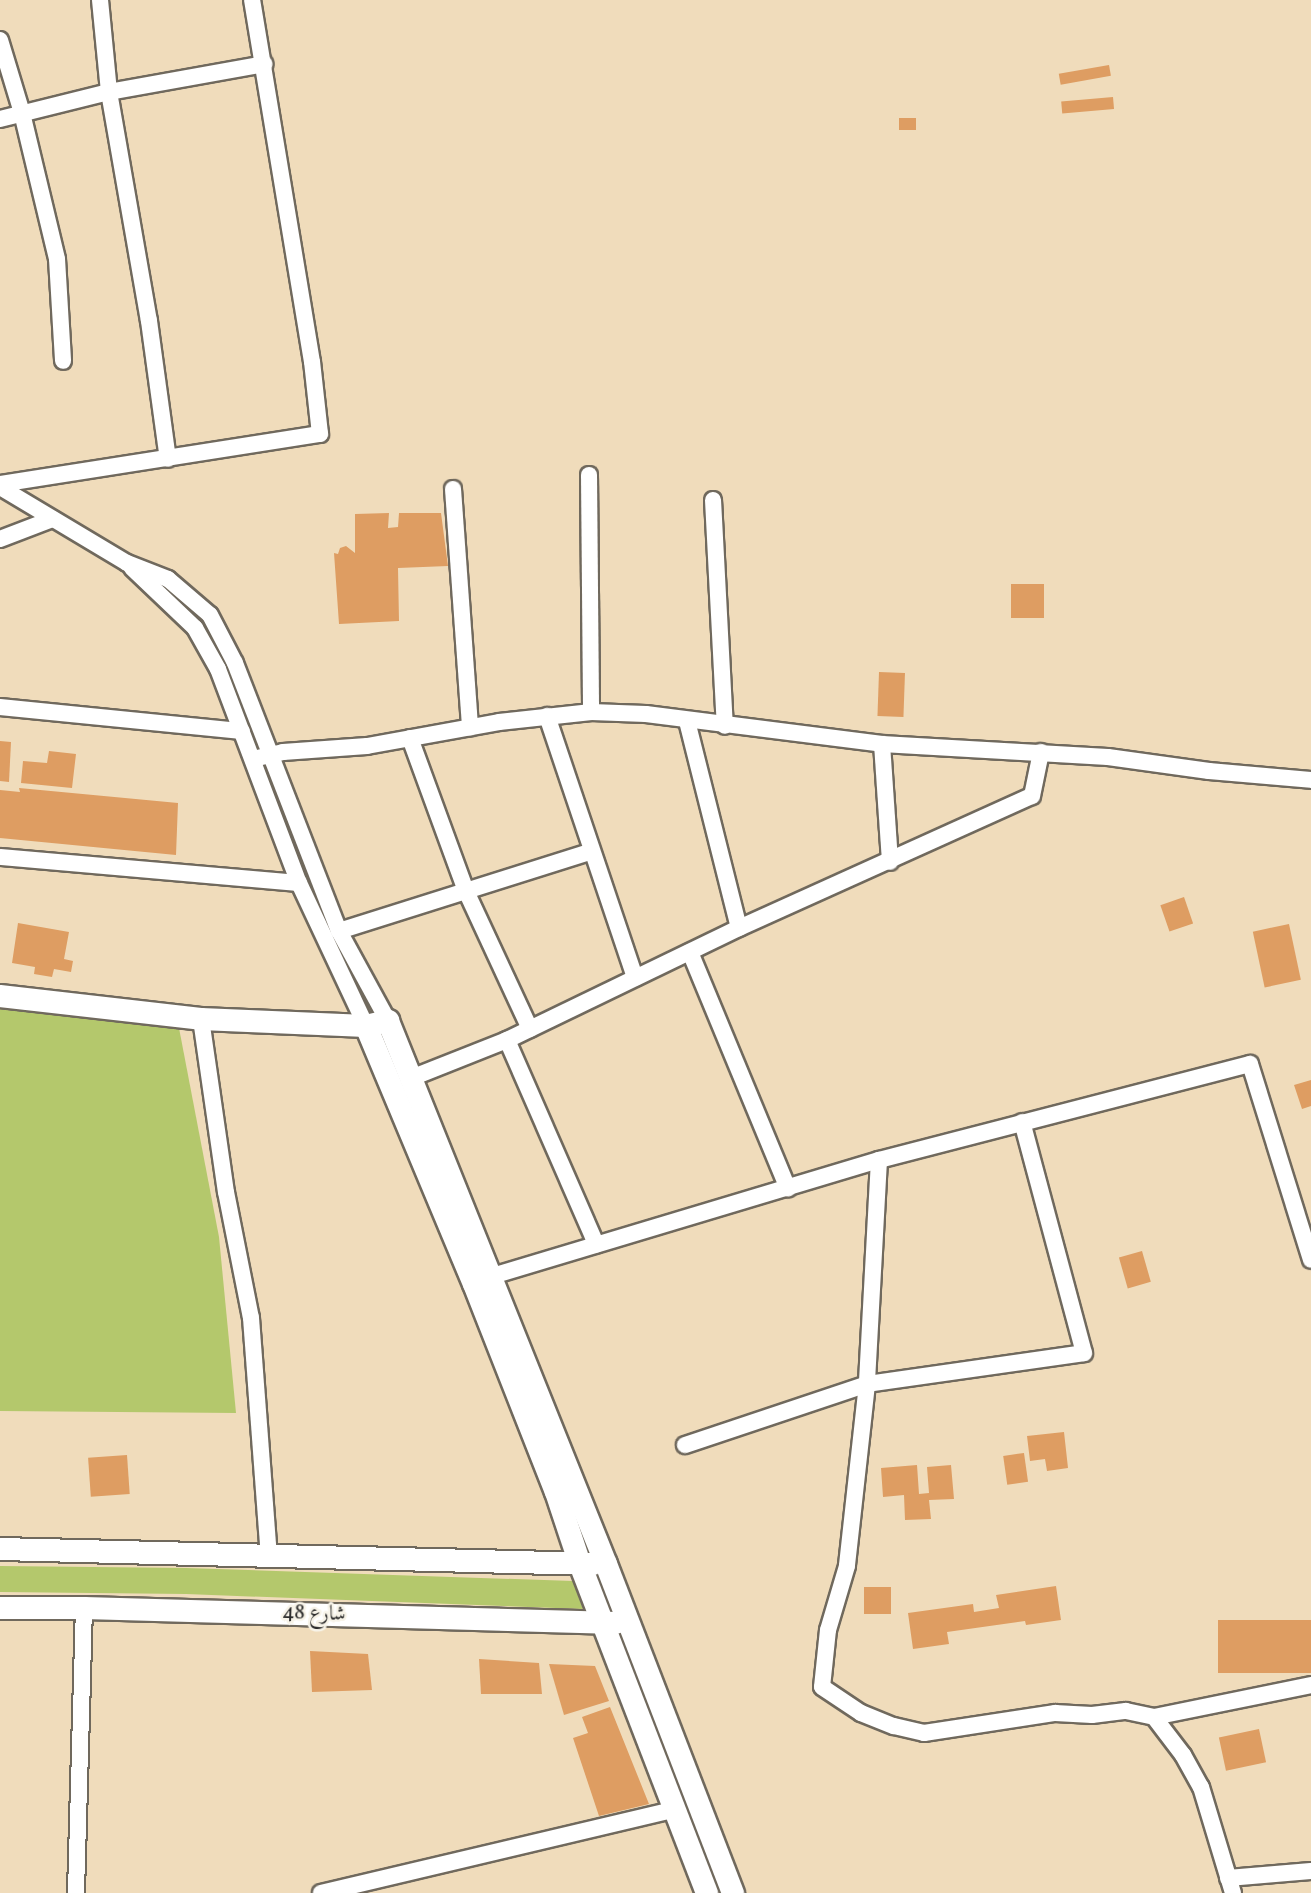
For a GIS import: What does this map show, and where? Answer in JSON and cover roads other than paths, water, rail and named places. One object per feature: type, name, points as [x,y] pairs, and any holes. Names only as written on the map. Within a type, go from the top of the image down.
[{"type":"main road","points":[[0,996],[201,1019],[377,1023]]},
{"type":"main road","points":[[377,1023],[411,1078],[606,1564],[733,1893]]},
{"type":"main road","points":[[377,1023],[474,1284],[556,1492],[580,1564],[707,1893]]},
{"type":"main road","points":[[0,1549],[606,1564]]},
{"type":"main road","name":"48 شارع","points":[[0,1608],[84,1608],[628,1623]]},
{"type":"street","points":[[100,0],[110,92],[149,321],[168,459]]},
{"type":"street","points":[[0,485],[320,434],[312,362],[252,0]]},
{"type":"street","points":[[0,40],[22,113],[57,259],[63,362]]},
{"type":"street","points":[[0,119],[110,92],[264,64]]},
{"type":"street","points":[[589,475],[591,712]]},
{"type":"street","points":[[0,485],[127,563],[168,579],[210,615],[235,663],[377,1023]]},
{"type":"street","points":[[453,489],[470,727]]},
{"type":"street","points":[[713,500],[725,726]]},
{"type":"street","points":[[0,539],[52,519]]},
{"type":"street","points":[[127,563],[195,628],[218,669],[299,883],[377,1023]]},
{"type":"street","points":[[0,707],[242,731]]},
{"type":"street","points":[[253,759],[298,750],[338,749],[470,727],[591,712],[646,714],[725,726],[882,744],[1108,757],[1209,771],[1311,780]]},
{"type":"street","points":[[548,716],[635,978]]},
{"type":"street","points":[[687,721],[739,928]]},
{"type":"street","points":[[410,738],[466,891],[530,1029]]},
{"type":"street","points":[[882,744],[890,862]]},
{"type":"street","points":[[411,1078],[507,1040],[739,928],[890,862],[1032,796],[1041,752]]},
{"type":"street","points":[[339,931],[592,851]]},
{"type":"street","points":[[0,857],[299,883]]},
{"type":"street","points":[[690,952],[788,1189]]},
{"type":"street","points":[[201,1019],[226,1192],[251,1318],[269,1557]]},
{"type":"street","points":[[507,1040],[597,1244]]},
{"type":"street","points":[[492,1276],[879,1160],[1250,1064],[1311,1260]]},
{"type":"street","points":[[685,1444],[867,1384],[1083,1353],[1022,1122]]},
{"type":"street","points":[[879,1160],[867,1384],[847,1566],[828,1630],[822,1687],[861,1713],[894,1726],[924,1733],[1055,1713],[1092,1714],[1126,1711],[1154,1717],[1311,1685]]},
{"type":"street","points":[[76,1893],[84,1608]]},
{"type":"street","points":[[1154,1717],[1183,1755],[1201,1787],[1230,1885],[1311,1871]]},
{"type":"street","points":[[328,1892],[675,1809]]}]
